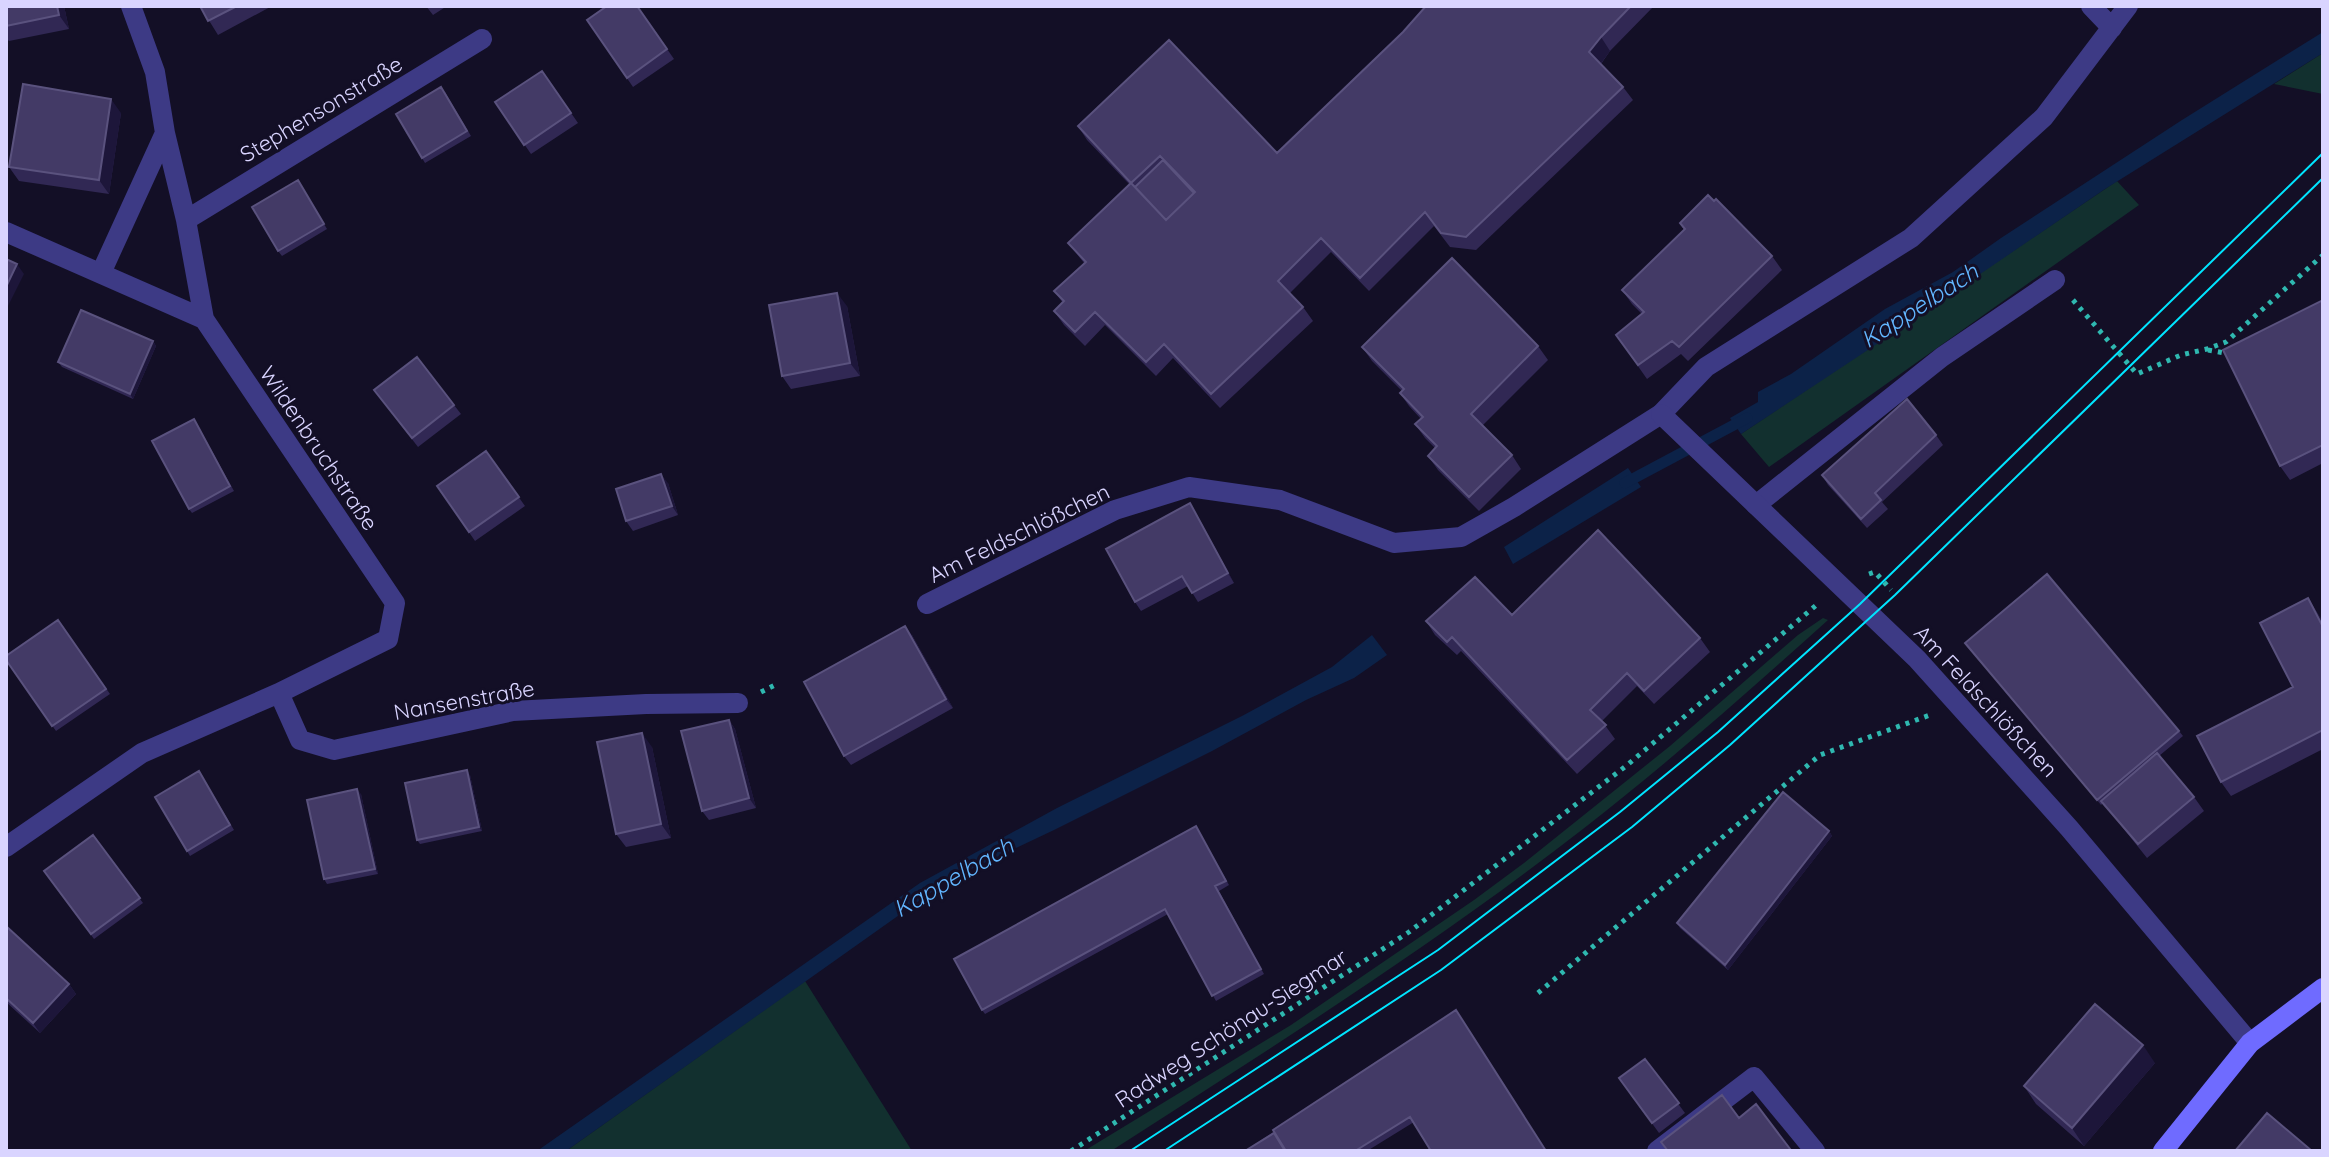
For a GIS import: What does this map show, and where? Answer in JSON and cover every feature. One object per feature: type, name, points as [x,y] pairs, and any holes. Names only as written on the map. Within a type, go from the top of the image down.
[{"type":"main road","points":[[2163,1151],[2250,1043],[2323,988]]},
{"type":"street","name":"Wildenbruchstraße","points":[[131,6],[155,72],[204,319],[395,603],[388,639],[279,693]]},
{"type":"street","points":[[2091,6],[2112,28]]},
{"type":"street","name":"Am Feldschlößchen","points":[[927,604],[1115,510],[1189,487],[1280,500],[1394,543],[1461,537],[1661,414],[1706,367],[1911,238],[2044,117],[2128,6]]},
{"type":"street","name":"Stephensonstraße","points":[[186,220],[482,39]]},
{"type":"street","points":[[101,273],[165,133]]},
{"type":"street","points":[[6,232],[204,319]]},
{"type":"street","points":[[1756,505],[1942,357],[2055,280]]},
{"type":"street","name":"Am Feldschlößchen","points":[[1661,414],[1917,659],[2069,828],[2250,1043]]},
{"type":"street","points":[[6,847],[142,753],[279,693]]},
{"type":"street","name":"Nansenstraße","points":[[279,693],[300,740],[334,750],[513,711],[738,703]]},
{"type":"street","points":[[1657,1151],[1754,1077],[1815,1151]]},
{"type":"path","points":[[2055,280],[2137,374],[2181,355],[2226,342],[2323,255]]},
{"type":"path","points":[[2207,349],[2230,354]]},
{"type":"path","name":"Radweg Schönau-Siegmar","points":[[1071,1151],[1409,932],[1626,766],[1841,584]]},
{"type":"path","points":[[1538,993],[1820,755],[1927,717],[1952,698]]},
{"type":"green space","points":[[2323,53],[2323,94],[2274,84]]},
{"type":"green space","points":[[2117,181],[2139,205],[1769,467],[1741,434]]},
{"type":"green space","points":[[1823,618],[1828,620],[1677,753],[1583,829],[1468,914],[1351,995],[1111,1151],[1084,1151],[1291,1025],[1474,900],[1670,746],[1798,635]]},
{"type":"green space","points":[[805,981],[912,1151],[566,1151]]},
{"type":"water","points":[[2323,32],[2323,53],[2105,189],[1741,434],[1730,418],[1758,402],[1758,392],[1791,374],[1885,309],[1953,272],[2182,120]]},
{"type":"water","points":[[1628,468],[1641,487],[1513,564],[1504,547]]},
{"type":"water","points":[[1372,635],[1387,655],[1354,678],[1054,830],[950,879],[566,1151],[537,1151],[920,883],[1057,808],[1242,716],[1332,667]]},
{"type":"building","points":[[6,6],[57,6],[59,15],[6,26]]},
{"type":"building","points":[[200,6],[237,6],[208,21]]},
{"type":"building","points":[[607,6],[637,6],[667,49],[627,78],[587,20]]},
{"type":"building","points":[[1426,6],[1631,6],[1589,52],[1623,87],[1466,237],[1441,233],[1425,212],[1360,278],[1321,238],[1278,281],[1303,307],[1211,394],[1164,344],[1146,362],[1095,312],[1075,332],[1054,311],[1064,301],[1054,291],[1086,262],[1068,243],[1131,183],[1078,126],[1169,40],[1277,153]],"holes":[[[1160,156],[1195,192],[1166,220],[1131,183]]]},
{"type":"building","points":[[542,71],[571,113],[524,145],[495,102]]},
{"type":"building","points":[[23,84],[111,99],[99,180],[9,167]]},
{"type":"building","points":[[441,87],[467,131],[422,158],[396,114]]},
{"type":"building","points":[[1163,160],[1194,193],[1166,220],[1135,187]]},
{"type":"building","points":[[298,180],[324,224],[278,251],[252,207]]},
{"type":"building","points":[[1708,195],[1714,201],[1716,199],[1772,256],[1679,347],[1672,341],[1638,365],[1616,335],[1644,312],[1622,290],[1685,229],[1680,223]]},
{"type":"building","points":[[1452,258],[1538,346],[1471,414],[1512,455],[1469,497],[1428,456],[1437,446],[1415,424],[1423,417],[1400,393],[1404,389],[1362,347]]},
{"type":"building","points":[[6,259],[17,264],[6,287]]},
{"type":"building","points":[[837,293],[850,363],[782,376],[769,305]]},
{"type":"building","points":[[2323,300],[2323,445],[2280,466],[2223,350]]},
{"type":"building","points":[[81,310],[153,341],[130,394],[58,362]]},
{"type":"building","points":[[417,357],[454,405],[412,438],[374,390]]},
{"type":"building","points":[[1907,399],[1936,435],[1875,493],[1881,500],[1861,519],[1822,475]]},
{"type":"building","points":[[194,419],[230,486],[189,509],[152,441]]},
{"type":"building","points":[[486,451],[519,497],[469,532],[437,486]]},
{"type":"building","points":[[661,474],[672,506],[626,521],[616,489]]},
{"type":"building","points":[[1190,503],[1228,573],[1192,593],[1182,576],[1135,602],[1106,549]]},
{"type":"building","points":[[1598,530],[1700,638],[1644,691],[1627,673],[1590,710],[1606,725],[1567,760],[1452,637],[1447,642],[1426,621],[1475,577],[1512,615]]},
{"type":"building","points":[[2047,574],[2179,731],[2097,800],[1965,643]]},
{"type":"building","points":[[2308,598],[2323,627],[2323,730],[2221,782],[2197,736],[2293,687],[2260,623]]},
{"type":"building","points":[[58,620],[106,689],[52,726],[6,656]]},
{"type":"building","points":[[905,626],[946,699],[844,756],[804,682]]},
{"type":"building","points":[[729,720],[749,798],[702,811],[681,731]]},
{"type":"building","points":[[642,733],[661,824],[616,834],[597,742]]},
{"type":"building","points":[[2157,753],[2194,797],[2138,844],[2101,801]]},
{"type":"building","points":[[467,770],[479,827],[417,840],[405,783]]},
{"type":"building","points":[[199,771],[230,825],[187,851],[155,797]]},
{"type":"building","points":[[357,789],[375,869],[324,879],[307,800]]},
{"type":"building","points":[[1783,792],[1829,831],[1725,965],[1677,923]]},
{"type":"building","points":[[1196,826],[1226,881],[1215,886],[1261,969],[1212,996],[1165,909],[982,1010],[954,959]]},
{"type":"building","points":[[93,835],[140,898],[91,934],[44,871]]},
{"type":"building","points":[[6,926],[69,984],[33,1023],[6,998]]},
{"type":"building","points":[[2095,1004],[2143,1045],[2072,1128],[2024,1086]]},
{"type":"building","points":[[1456,1010],[1546,1151],[1431,1151],[1410,1117],[1355,1151],[1286,1151],[1273,1130]]},
{"type":"building","points":[[1645,1059],[1679,1103],[1652,1123],[1619,1078]]},
{"type":"building","points":[[1722,1095],[1739,1118],[1756,1104],[1790,1149],[1668,1151],[1661,1142]]},
{"type":"building","points":[[2267,1113],[2312,1151],[2235,1151]]},
{"type":"building","points":[[1274,1133],[1285,1151],[1245,1151]]},
{"type":"waterway","name":"Kappelbach","points":[[1625,483],[1747,418]]},
{"type":"tram line","points":[[1130,1151],[1438,950],[1620,812],[1718,732],[1860,604],[2323,153]]},
{"type":"tram line","points":[[1164,1151],[1441,970],[1632,827],[1730,745],[1895,595],[2323,178]]}]
